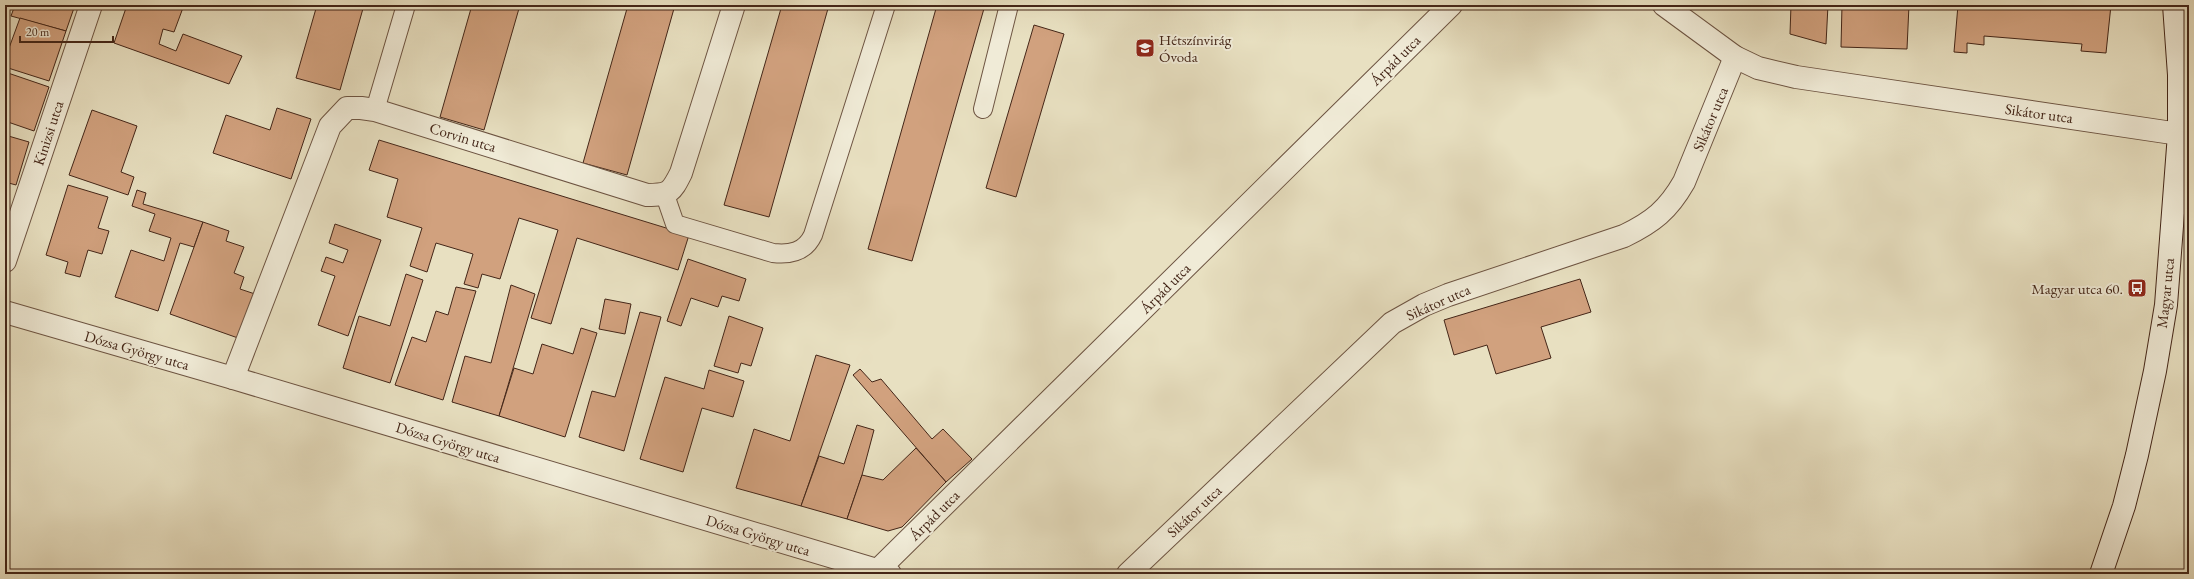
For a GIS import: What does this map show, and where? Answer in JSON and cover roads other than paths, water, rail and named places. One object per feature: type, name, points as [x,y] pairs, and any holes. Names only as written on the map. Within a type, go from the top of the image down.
[{"type":"street","name":"Kinizsi utca","points":[[5,261],[91,5]]},
{"type":"street","points":[[665,195],[673,188],[681,173],[734,5]]},
{"type":"street","name":"Árpád utca","points":[[884,572],[1451,5]]},
{"type":"street","name":"Sikátor utca","points":[[1664,5],[1735,57],[1758,68],[1796,77],[2179,134]]},
{"type":"street","name":"Magyar utca","points":[[2100,574],[2126,498],[2155,371],[2166,305],[2179,134],[2179,74],[2174,5]]},
{"type":"street","name":"Sikátor utca","points":[[1128,574],[1392,323],[1414,310],[1448,294],[1624,236],[1643,227],[1661,214],[1675,198],[1684,182],[1735,57]]},
{"type":"street","name":"Corvin utca","points":[[233,378],[330,126],[347,108],[375,110],[647,194],[665,195]]},
{"type":"street","name":"Dózsa György utca","points":[[5,312],[233,378],[884,572]]},
{"type":"lane","points":[[375,110],[406,5]]},
{"type":"lane","points":[[665,195],[675,224],[772,253],[786,254],[806,247],[813,235],[886,5]]},
{"type":"lane","points":[[983,110],[1009,5]]},
{"type":"place","name":"Hétszínvirág Óvoda","points":[[1145,48]]},
{"type":"place","name":"Magyar utca 60.","points":[[2137,288]]}]
